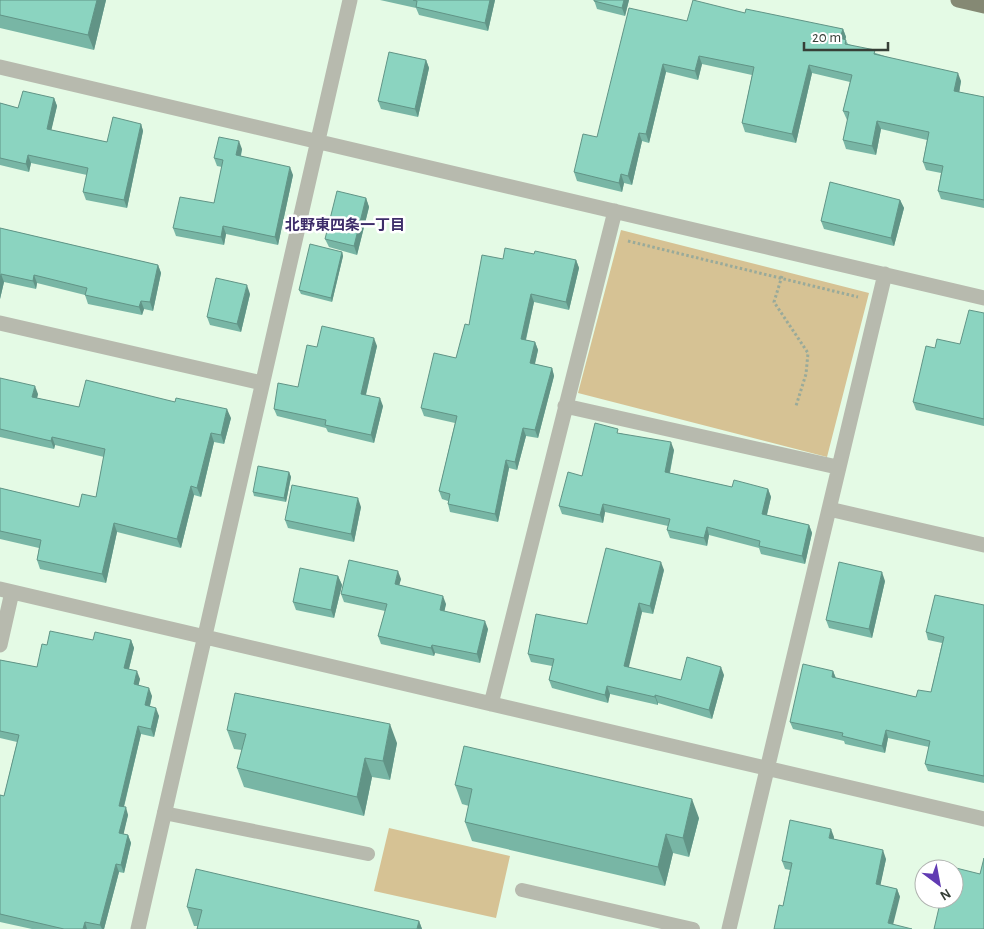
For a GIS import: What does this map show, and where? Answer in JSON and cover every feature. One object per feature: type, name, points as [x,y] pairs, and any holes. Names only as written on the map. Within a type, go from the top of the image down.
[{"type":"main road","points":[[958,0],[984,6]]},
{"type":"street","points":[[138,929],[350,0]]},
{"type":"street","points":[[0,67],[984,298]]},
{"type":"street","points":[[491,704],[615,211]]},
{"type":"street","points":[[729,929],[765,770],[829,509],[837,467],[885,274]]},
{"type":"street","points":[[0,323],[262,384]]},
{"type":"street","points":[[565,406],[837,467]]},
{"type":"street","points":[[829,509],[984,545]]},
{"type":"street","points":[[0,645],[6,591],[204,636],[765,770],[984,819]]},
{"type":"lane","points":[[164,812],[368,854]]},
{"type":"lane","points":[[522,890],[693,929]]},
{"type":"path","points":[[625,240],[866,299]]},
{"type":"path","points":[[787,251],[774,302],[808,352],[806,374],[796,406]]},
{"type":"shaded area","points":[[621,230],[869,293],[827,457],[578,393]]},
{"type":"shaded area","points":[[389,828],[510,856],[496,918],[374,891]]},
{"type":"building","points":[[0,0],[97,0],[88,35],[0,15]]},
{"type":"building","points":[[413,0],[490,0],[485,23],[416,7],[417,1]]},
{"type":"building","points":[[594,0],[624,0],[622,8]]},
{"type":"building","points":[[693,0],[745,13],[746,9],[843,29],[840,38],[846,40],[845,44],[875,50],[874,54],[958,73],[954,91],[984,97],[984,200],[938,191],[943,166],[923,162],[929,132],[877,121],[872,146],[843,140],[849,112],[843,111],[852,75],[809,65],[792,134],[742,123],[754,67],[699,56],[695,71],[663,64],[646,134],[639,133],[628,176],[621,174],[619,183],[574,172],[583,134],[597,137],[629,8],[687,21]]},
{"type":"building","points":[[389,52],[426,60],[415,109],[378,101]]},
{"type":"building","points":[[23,91],[54,98],[47,129],[107,142],[113,117],[141,124],[124,200],[83,192],[88,168],[28,155],[26,164],[0,158],[0,103],[18,108]]},
{"type":"building","points":[[219,137],[239,141],[236,155],[290,167],[275,237],[223,226],[221,237],[173,228],[180,197],[214,203],[223,160],[214,158]]},
{"type":"building","points":[[830,182],[900,200],[891,238],[821,221]]},
{"type":"building","points":[[337,191],[366,198],[354,246],[325,239]]},
{"type":"building","points":[[0,228],[158,265],[150,302],[141,301],[139,307],[85,295],[87,288],[34,275],[33,281],[1,274],[0,279]]},
{"type":"building","points":[[310,244],[342,252],[331,298],[299,290]]},
{"type":"building","points":[[505,248],[534,254],[535,251],[576,260],[566,302],[531,294],[521,339],[535,342],[530,363],[552,368],[535,430],[523,428],[515,462],[506,460],[495,514],[448,504],[450,494],[439,491],[457,416],[421,408],[434,353],[456,358],[465,324],[469,325],[482,255],[503,259]]},
{"type":"building","points":[[216,278],[247,285],[237,324],[207,317]]},
{"type":"building","points":[[969,310],[984,313],[984,419],[913,402],[926,346],[935,348],[937,339],[960,344]]},
{"type":"building","points":[[322,326],[374,338],[361,394],[380,398],[371,435],[325,425],[326,420],[274,409],[278,383],[298,387],[307,345],[317,347]]},
{"type":"building","points":[[0,378],[35,386],[32,397],[79,407],[86,380],[175,402],[176,398],[227,409],[221,435],[211,433],[197,488],[191,486],[177,539],[114,523],[102,574],[37,560],[41,540],[0,531],[0,488],[79,507],[82,494],[96,497],[105,449],[52,437],[51,441],[0,429]]},
{"type":"building","points":[[595,423],[618,429],[617,433],[671,442],[665,472],[732,487],[734,480],[768,489],[762,514],[809,525],[802,556],[759,546],[760,541],[707,527],[704,538],[667,530],[670,519],[603,504],[600,515],[559,506],[568,472],[582,476]]},
{"type":"building","points":[[258,466],[289,472],[284,498],[253,492]]},
{"type":"building","points":[[292,485],[358,498],[351,534],[285,520]]},
{"type":"building","points":[[606,548],[661,562],[650,606],[639,603],[624,666],[681,680],[687,657],[721,667],[709,710],[655,695],[655,697],[607,686],[605,695],[549,680],[554,659],[528,654],[536,614],[587,624]]},
{"type":"building","points":[[349,560],[398,571],[395,584],[443,596],[440,610],[485,621],[477,654],[432,645],[431,648],[378,636],[387,604],[341,594]]},
{"type":"building","points":[[839,562],[882,572],[869,629],[826,620]]},
{"type":"building","points":[[300,568],[338,576],[331,610],[293,602]]},
{"type":"building","points":[[935,595],[984,605],[984,776],[925,764],[930,741],[886,730],[882,746],[842,736],[843,733],[790,722],[803,664],[833,671],[832,677],[916,697],[918,690],[931,692],[944,637],[926,632]]},
{"type":"building","points":[[50,631],[93,640],[95,632],[131,640],[124,668],[137,671],[134,684],[149,688],[145,705],[156,708],[151,729],[138,726],[119,806],[126,807],[119,833],[128,835],[121,865],[116,864],[100,925],[85,922],[83,929],[64,929],[0,914],[0,795],[4,796],[19,735],[0,731],[0,660],[37,667],[42,644],[47,645]]},
{"type":"building","points":[[235,693],[390,724],[383,761],[365,758],[357,797],[237,768],[246,734],[227,730]]},
{"type":"building","points":[[464,746],[692,799],[683,838],[666,834],[658,867],[465,822],[472,789],[455,785]]},
{"type":"building","points":[[790,820],[831,829],[829,838],[883,850],[876,884],[897,889],[888,923],[912,929],[774,929],[779,905],[783,906],[792,863],[782,861]]},
{"type":"building","points":[[984,858],[984,929],[934,929],[939,909],[964,909],[964,870],[980,874]]},
{"type":"building","points":[[196,869],[419,921],[417,929],[197,929],[202,910],[187,907]]},
{"type":"district","name":"北野東四条一丁目","points":[[345,225]]}]
